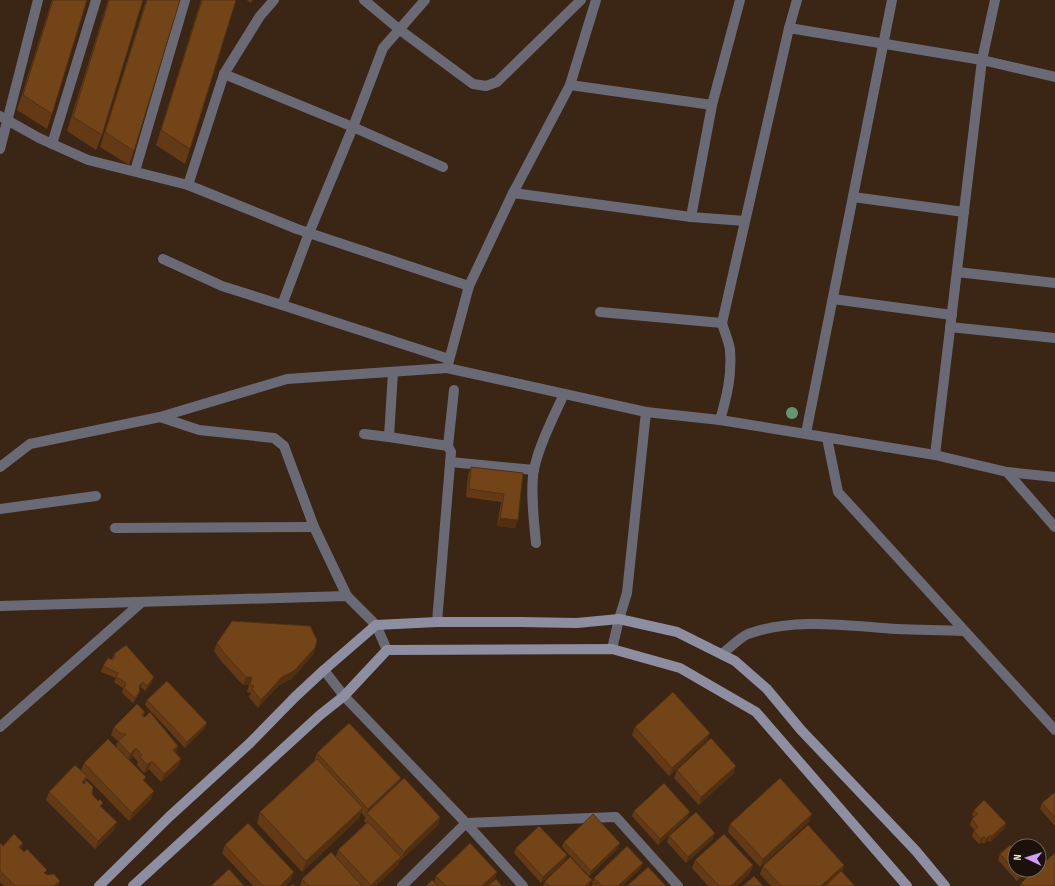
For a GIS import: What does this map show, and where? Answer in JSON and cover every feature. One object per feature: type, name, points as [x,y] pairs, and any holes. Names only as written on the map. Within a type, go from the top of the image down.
[{"type":"main road","points":[[99,886],[170,816],[250,744],[295,697],[376,625],[437,622],[577,623],[619,619],[677,632],[735,661],[767,689],[801,730],[916,851],[945,886]]},
{"type":"main road","points":[[133,886],[320,715],[344,696],[387,650],[612,649],[680,668],[756,712],[907,886]]},
{"type":"street","points":[[0,149],[4,118],[38,0]]},
{"type":"street","points":[[52,144],[96,0]]},
{"type":"street","points":[[135,171],[185,0]]},
{"type":"street","points":[[188,185],[224,74],[260,16],[274,0]]},
{"type":"street","points":[[364,0],[400,30],[473,84],[486,86],[497,82],[581,0]]},
{"type":"street","points":[[282,305],[309,232],[353,127],[383,48],[425,0]]},
{"type":"street","points":[[448,364],[468,286],[513,194],[570,85],[596,0]]},
{"type":"street","points":[[690,217],[712,105],[740,0]]},
{"type":"street","points":[[720,420],[728,395],[730,372],[730,348],[722,323],[789,28],[797,0]]},
{"type":"street","points":[[806,433],[892,0]]},
{"type":"street","points":[[935,455],[982,60],[995,0]]},
{"type":"street","points":[[789,28],[982,60],[1055,77]]},
{"type":"street","points":[[224,74],[353,127],[443,167]]},
{"type":"street","points":[[570,85],[712,105]]},
{"type":"street","points":[[4,118],[52,144],[88,160],[188,185],[309,232],[468,286]]},
{"type":"street","points":[[513,194],[690,217],[745,221]]},
{"type":"street","points":[[852,197],[964,212]]},
{"type":"street","points":[[163,259],[222,286],[282,305],[448,364],[564,394],[646,412],[720,420],[806,433],[827,438],[935,455],[1007,472],[1055,477]]},
{"type":"street","points":[[957,272],[1055,283]]},
{"type":"street","points":[[832,299],[952,315]]},
{"type":"street","points":[[600,312],[722,323]]},
{"type":"street","points":[[950,327],[1055,338]]},
{"type":"street","points":[[0,467],[30,444],[160,417],[287,379],[393,372],[448,364]]},
{"type":"street","points":[[389,437],[393,372]]},
{"type":"street","points":[[437,622],[451,452],[448,446],[454,390]]},
{"type":"street","points":[[536,543],[534,470],[542,446],[564,394]]},
{"type":"street","points":[[612,649],[627,593],[646,412]]},
{"type":"street","points":[[160,417],[199,430],[274,438],[284,446],[314,527],[347,596],[376,625],[387,650]]},
{"type":"street","points":[[364,434],[448,446]]},
{"type":"street","points":[[827,438],[838,492],[1055,730]]},
{"type":"street","points":[[450,462],[534,470]]},
{"type":"street","points":[[1007,472],[1055,527]]},
{"type":"street","points":[[0,510],[96,496]]},
{"type":"street","points":[[115,528],[314,527]]},
{"type":"street","points":[[0,606],[347,596]]},
{"type":"street","points":[[0,727],[142,602]]},
{"type":"street","points":[[722,654],[747,634],[771,628],[801,625],[836,624],[896,629],[964,631]]},
{"type":"street","points":[[324,670],[344,696],[466,823],[523,886]]},
{"type":"street","points":[[402,886],[466,823],[616,817],[678,886]]},
{"type":"building","points":[[53,0],[87,0],[52,114],[23,95]]},
{"type":"building","points":[[109,0],[143,0],[102,135],[73,117]]},
{"type":"building","points":[[147,0],[180,0],[134,151],[105,132]]},
{"type":"building","points":[[202,0],[236,0],[190,149],[161,130]]},
{"type":"building","points":[[471,467],[523,473],[518,520],[500,518],[504,494],[469,489]]},
{"type":"building","points":[[232,621],[310,626],[317,640],[315,648],[294,671],[282,677],[261,700],[252,689],[254,686],[250,684],[252,677],[246,677],[217,643]]},
{"type":"building","points":[[126,645],[154,677],[147,686],[143,682],[139,686],[140,691],[135,698],[124,688],[126,683],[116,677],[118,673],[103,666],[108,658],[113,660],[115,656],[114,654]]},
{"type":"building","points":[[167,681],[207,723],[187,742],[147,700]]},
{"type":"building","points":[[673,692],[710,733],[672,768],[635,727]]},
{"type":"building","points":[[137,704],[145,712],[141,715],[145,717],[150,712],[178,746],[173,750],[181,759],[164,774],[152,761],[147,765],[140,757],[142,755],[136,748],[130,754],[118,741],[126,734],[120,733],[114,727]]},
{"type":"building","points":[[349,723],[401,778],[368,809],[317,753]]},
{"type":"building","points":[[711,738],[736,766],[701,797],[677,770]]},
{"type":"building","points":[[108,739],[146,777],[143,780],[154,791],[132,813],[84,763]]},
{"type":"building","points":[[317,759],[363,808],[306,861],[260,812]]},
{"type":"building","points":[[75,765],[87,776],[82,782],[84,784],[87,781],[93,787],[92,794],[98,801],[100,799],[103,803],[100,806],[117,822],[98,841],[49,792]]},
{"type":"building","points":[[404,778],[440,817],[404,852],[367,813]]},
{"type":"building","points":[[780,778],[812,814],[763,859],[730,824]]},
{"type":"building","points":[[664,783],[690,812],[660,839],[634,811]]},
{"type":"building","points":[[1055,792],[1055,818],[1042,803]]},
{"type":"building","points":[[984,800],[1006,823],[991,837],[990,835],[986,839],[984,836],[981,839],[974,831],[978,827],[972,819],[978,814],[974,810]]},
{"type":"building","points":[[696,812],[715,833],[688,857],[669,836]]},
{"type":"building","points":[[593,814],[620,843],[591,871],[564,842]]},
{"type":"building","points":[[368,822],[401,857],[371,885],[338,850]]},
{"type":"building","points":[[248,823],[294,872],[280,886],[263,886],[225,845]]},
{"type":"building","points":[[808,825],[844,865],[821,886],[781,886],[763,866]]},
{"type":"building","points":[[539,826],[567,855],[543,877],[516,848]]},
{"type":"building","points":[[14,834],[23,843],[19,847],[24,852],[27,849],[47,870],[44,873],[47,875],[54,874],[60,881],[54,886],[15,886],[0,871],[0,844],[1,843],[3,846]]},
{"type":"building","points":[[724,834],[753,865],[731,886],[719,886],[695,860]]},
{"type":"building","points":[[470,843],[497,872],[482,886],[446,886],[436,876]]},
{"type":"building","points":[[627,846],[643,863],[618,886],[602,886],[594,878]]},
{"type":"building","points":[[1007,848],[1007,862],[1000,854]]},
{"type":"building","points":[[331,852],[362,886],[309,886],[302,879]]},
{"type":"building","points":[[1055,853],[1055,886],[1024,886],[1021,883],[1026,878],[1047,878],[1047,860]]},
{"type":"building","points":[[570,857],[592,880],[585,886],[549,886],[545,881]]},
{"type":"building","points":[[648,867],[666,886],[627,886]]},
{"type":"building","points":[[229,869],[244,886],[211,886]]},
{"type":"building","points":[[841,871],[855,886],[825,886]]},
{"type":"building","points":[[754,876],[763,886],[743,886]]},
{"type":"building","points":[[496,879],[502,886],[488,886]]},
{"type":"building","points":[[432,880],[438,886],[426,886]]}]
